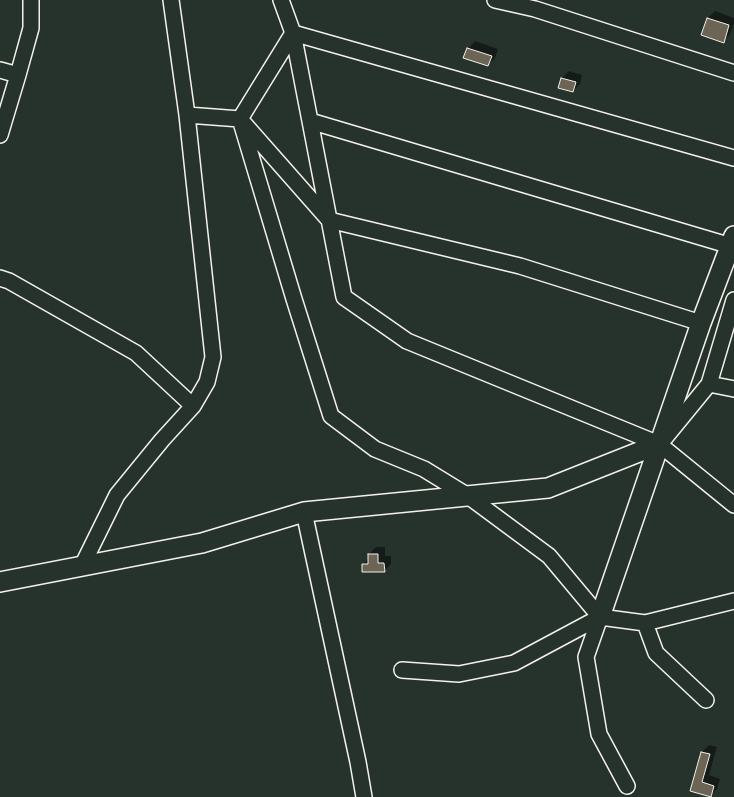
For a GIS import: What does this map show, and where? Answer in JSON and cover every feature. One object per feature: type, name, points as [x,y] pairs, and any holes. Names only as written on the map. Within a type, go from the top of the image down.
[{"type":"street","points":[[0,135],[31,28],[31,0]]},
{"type":"street","points":[[82,566],[117,495],[162,440],[193,406],[207,382],[213,357],[187,115],[171,0]]},
{"type":"street","points":[[281,0],[293,33],[344,297],[407,341],[659,444],[734,505]]},
{"type":"street","points":[[495,0],[535,9],[734,73]]},
{"type":"street","points":[[293,33],[240,119],[330,416],[375,449],[424,469],[468,496],[549,556],[600,617]]},
{"type":"street","points":[[293,33],[734,158]]},
{"type":"street","points":[[0,70],[18,75]]},
{"type":"street","points":[[187,115],[240,119],[329,220],[520,266],[701,323]]},
{"type":"street","points":[[310,121],[732,241],[701,323],[586,657],[599,734],[626,786]]},
{"type":"street","points":[[0,278],[9,281],[136,353],[193,406]]},
{"type":"street","points":[[0,582],[202,543],[304,512],[548,488],[659,444],[709,384],[734,300]]},
{"type":"street","points":[[709,384],[734,390]]},
{"type":"street","points":[[304,512],[358,762],[364,797]]},
{"type":"street","points":[[402,670],[459,674],[514,663],[600,617],[645,623],[734,601]]},
{"type":"street","points":[[645,623],[656,653],[706,700]]},
{"type":"building","points":[[707,18],[729,25],[724,43],[701,35]]},
{"type":"building","points":[[467,48],[492,56],[488,66],[463,58]]},
{"type":"building","points":[[561,78],[576,82],[573,92],[558,88]]},
{"type":"building","points":[[368,554],[378,554],[378,563],[384,563],[385,572],[362,572],[362,564],[368,564]]},
{"type":"building","points":[[701,752],[710,754],[702,782],[714,786],[711,797],[690,791]]}]
